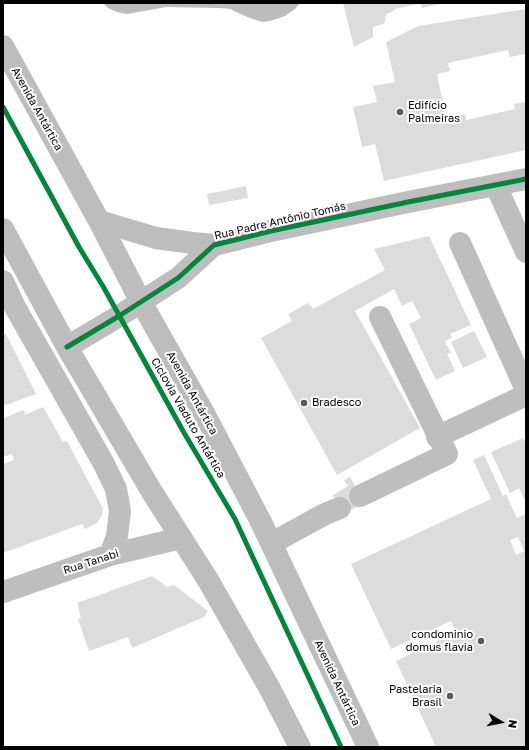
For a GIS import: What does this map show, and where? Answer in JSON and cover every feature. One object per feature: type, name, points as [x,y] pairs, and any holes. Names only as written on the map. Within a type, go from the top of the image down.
[{"type":"main road","name":"Avenida Antártica","points":[[3,46],[99,221],[141,302],[205,414],[272,543],[368,747]]},
{"type":"main road","points":[[99,221],[156,238],[193,244],[214,245]]},
{"type":"main road","points":[[3,229],[67,347],[152,492],[208,580],[270,688],[300,747]]},
{"type":"street","name":"Rua Padre Antônio Tomás","points":[[67,347],[178,278],[214,245],[271,231],[408,202],[526,180]]},
{"type":"street","points":[[496,186],[526,252]]},
{"type":"street","points":[[460,243],[526,390]]},
{"type":"street","points":[[3,281],[15,307],[104,464],[116,489],[120,511],[117,536],[110,555]]},
{"type":"street","points":[[360,496],[447,454],[437,437],[380,317]]},
{"type":"street","points":[[437,437],[526,395]]},
{"type":"street","points":[[272,543],[325,514],[340,508]]},
{"type":"street","name":"Rua Tanabi","points":[[3,592],[110,555],[181,538]]},
{"type":"shaded area","points":[[103,3],[300,3],[295,9],[285,16],[262,22],[230,9],[166,7],[127,14],[108,8]]},
{"type":"building","points":[[343,3],[418,4],[395,9],[386,14],[385,22],[383,24],[373,27],[373,37],[354,47]]},
{"type":"building","points":[[420,3],[440,3],[440,4],[422,8]]},
{"type":"building","points":[[526,9],[526,54],[510,57],[508,50],[448,63],[450,71],[437,74],[446,118],[465,114],[466,120],[515,109],[514,104],[526,102],[526,150],[384,181],[375,144],[362,147],[353,107],[377,102],[373,86],[395,82],[386,42],[418,26]]},
{"type":"building","points":[[246,186],[248,198],[209,205],[207,194]]},
{"type":"building","points":[[429,236],[471,325],[450,334],[452,338],[445,341],[451,353],[447,354],[455,371],[436,380],[409,324],[421,318],[412,301],[402,306],[394,289],[355,311],[420,428],[337,475],[261,338],[292,321],[288,314],[308,303],[313,309],[385,270],[374,249]]},
{"type":"building","points":[[474,331],[487,357],[463,368],[451,342]]},
{"type":"building","points":[[6,334],[36,394],[3,406],[3,335]]},
{"type":"building","points":[[43,407],[63,442],[67,441],[103,509],[102,515],[97,523],[85,529],[82,524],[3,553],[3,464],[14,460],[12,454],[3,457],[3,418],[24,410],[25,415]]},
{"type":"building","points":[[523,438],[526,442],[526,503],[519,488],[510,493],[491,452]]},
{"type":"building","points":[[484,455],[503,496],[506,494],[517,518],[526,514],[526,747],[436,747],[396,661],[456,632],[451,621],[391,649],[351,564],[491,499],[473,460]],"holes":[[[518,537],[524,551],[516,555],[510,540]]]},
{"type":"building","points":[[350,477],[364,503],[343,514],[333,495],[348,486],[344,480]]},
{"type":"building","points":[[152,576],[167,587],[174,585],[208,611],[204,617],[132,648],[128,637],[89,651],[78,619],[81,618],[77,603]]},
{"type":"cycle path","name":"Ciclovia Viaduto Antártica","points":[[3,107],[79,247],[104,288],[183,431],[235,519],[341,747]]},
{"type":"cycle path","points":[[67,347],[178,278],[214,245],[271,231],[408,202],[526,179]]},
{"type":"place","name":"Edifício Palmeiras","points":[[400,112]]},
{"type":"place","name":"Bradesco","points":[[304,403]]},
{"type":"place","name":"condominio domus flavia","points":[[481,641]]},
{"type":"place","name":"Pastelaria Brasil","points":[[450,696]]}]
